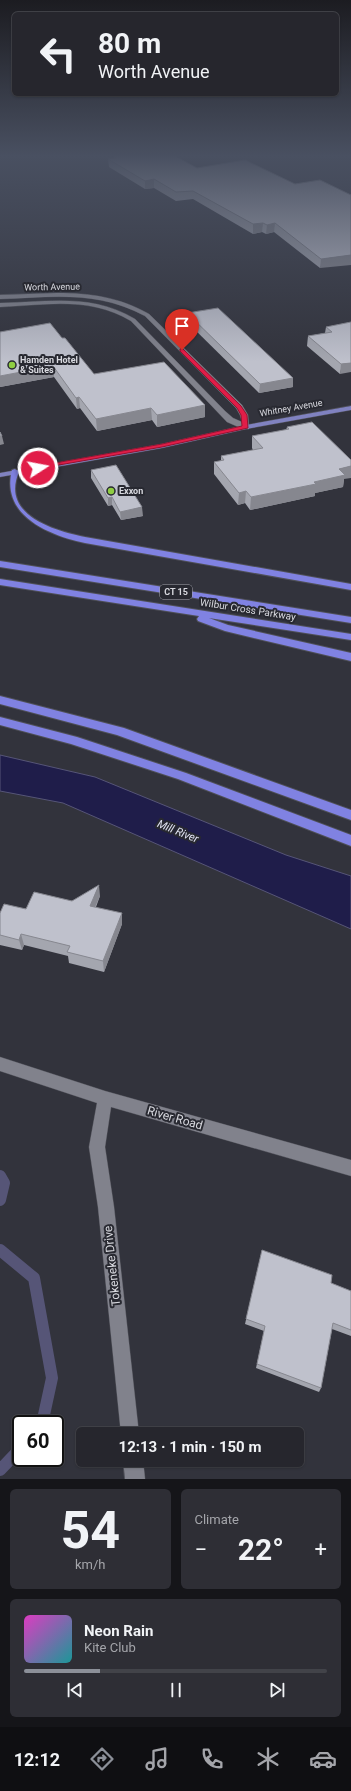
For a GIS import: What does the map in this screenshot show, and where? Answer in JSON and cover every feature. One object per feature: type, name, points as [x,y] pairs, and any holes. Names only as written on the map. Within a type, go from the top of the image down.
[{"type":"highway","points":[[15,472],[7,484],[7,498],[12,508],[18,516],[28,523],[57,534],[351,587]]},
{"type":"highway","name":"Wilbur Cross Parkway","points":[[0,564],[351,620]]},
{"type":"highway","name":"Wilbur Cross Parkway","points":[[0,582],[351,637]]},
{"type":"highway","points":[[178,610],[225,628],[351,657]]},
{"type":"highway","points":[[0,700],[120,731],[351,815]]},
{"type":"highway","points":[[0,721],[73,740],[182,776],[351,840]]},
{"type":"main road","name":"Whitney Avenue","points":[[0,475],[162,446],[246,427],[351,408]]},
{"type":"street","name":"Worth Avenue","points":[[0,297],[75,295],[104,297],[140,310],[155,322],[239,407],[244,415],[246,427]]},
{"type":"street","points":[[97,305],[104,297]]},
{"type":"street","name":"Worth Avenue","points":[[0,305],[78,303],[115,309],[125,314],[138,325],[228,418],[246,427]]},
{"type":"street","points":[[138,325],[155,322]]},
{"type":"street","points":[[194,384],[213,381]]},
{"type":"street","name":"River Road","points":[[0,1064],[105,1098],[351,1168]]},
{"type":"street","name":"Tokeneke Drive","points":[[105,1098],[97,1147],[106,1207],[129,1427]]},
{"type":"street","points":[[134,1467],[135,1479]]},
{"type":"water","name":"Mill River","points":[[0,755],[95,777],[286,855],[351,876],[351,929],[63,803],[0,791]]},
{"type":"building","points":[[276,224],[351,224],[351,255],[321,259]]},
{"type":"building","points":[[218,308],[293,378],[260,384],[187,313]]},
{"type":"building","points":[[351,322],[351,363],[341,364],[308,336],[332,332],[326,327]]},
{"type":"building","points":[[50,323],[62,338],[65,338],[94,374],[164,362],[205,405],[157,415],[151,408],[96,419],[79,397],[76,398],[53,366],[0,376],[0,332]]},
{"type":"building","points":[[312,422],[351,460],[351,466],[339,469],[345,475],[314,482],[316,484],[251,497],[246,491],[239,493],[214,462],[224,460],[221,456],[263,448],[252,436],[289,429],[287,427]]},
{"type":"building","points":[[116,465],[142,507],[120,512],[112,497],[108,498],[91,470]]},
{"type":"building","points":[[99,885],[90,906],[122,913],[103,961],[67,952],[70,946],[21,934],[19,940],[0,935],[0,913],[4,904],[26,909],[34,892],[72,901]]},
{"type":"building","points":[[262,1250],[332,1275],[331,1283],[351,1291],[351,1330],[333,1323],[321,1388],[257,1364],[265,1326],[246,1319]]},
{"type":"waterway","points":[[0,1176],[4,1183],[0,1200]]},
{"type":"waterway","points":[[0,1250],[34,1278],[52,1378],[44,1415]]},
{"type":"waterway","points":[[0,1470],[12,1457]]},
{"type":"place","name":"Hamden Hotel & Suites","points":[[12,365]]},
{"type":"place","name":"Exxon","points":[[111,491]]},
{"type":"route","points":[[38,468],[162,446],[246,427],[244,415],[239,407],[182,350]]}]
